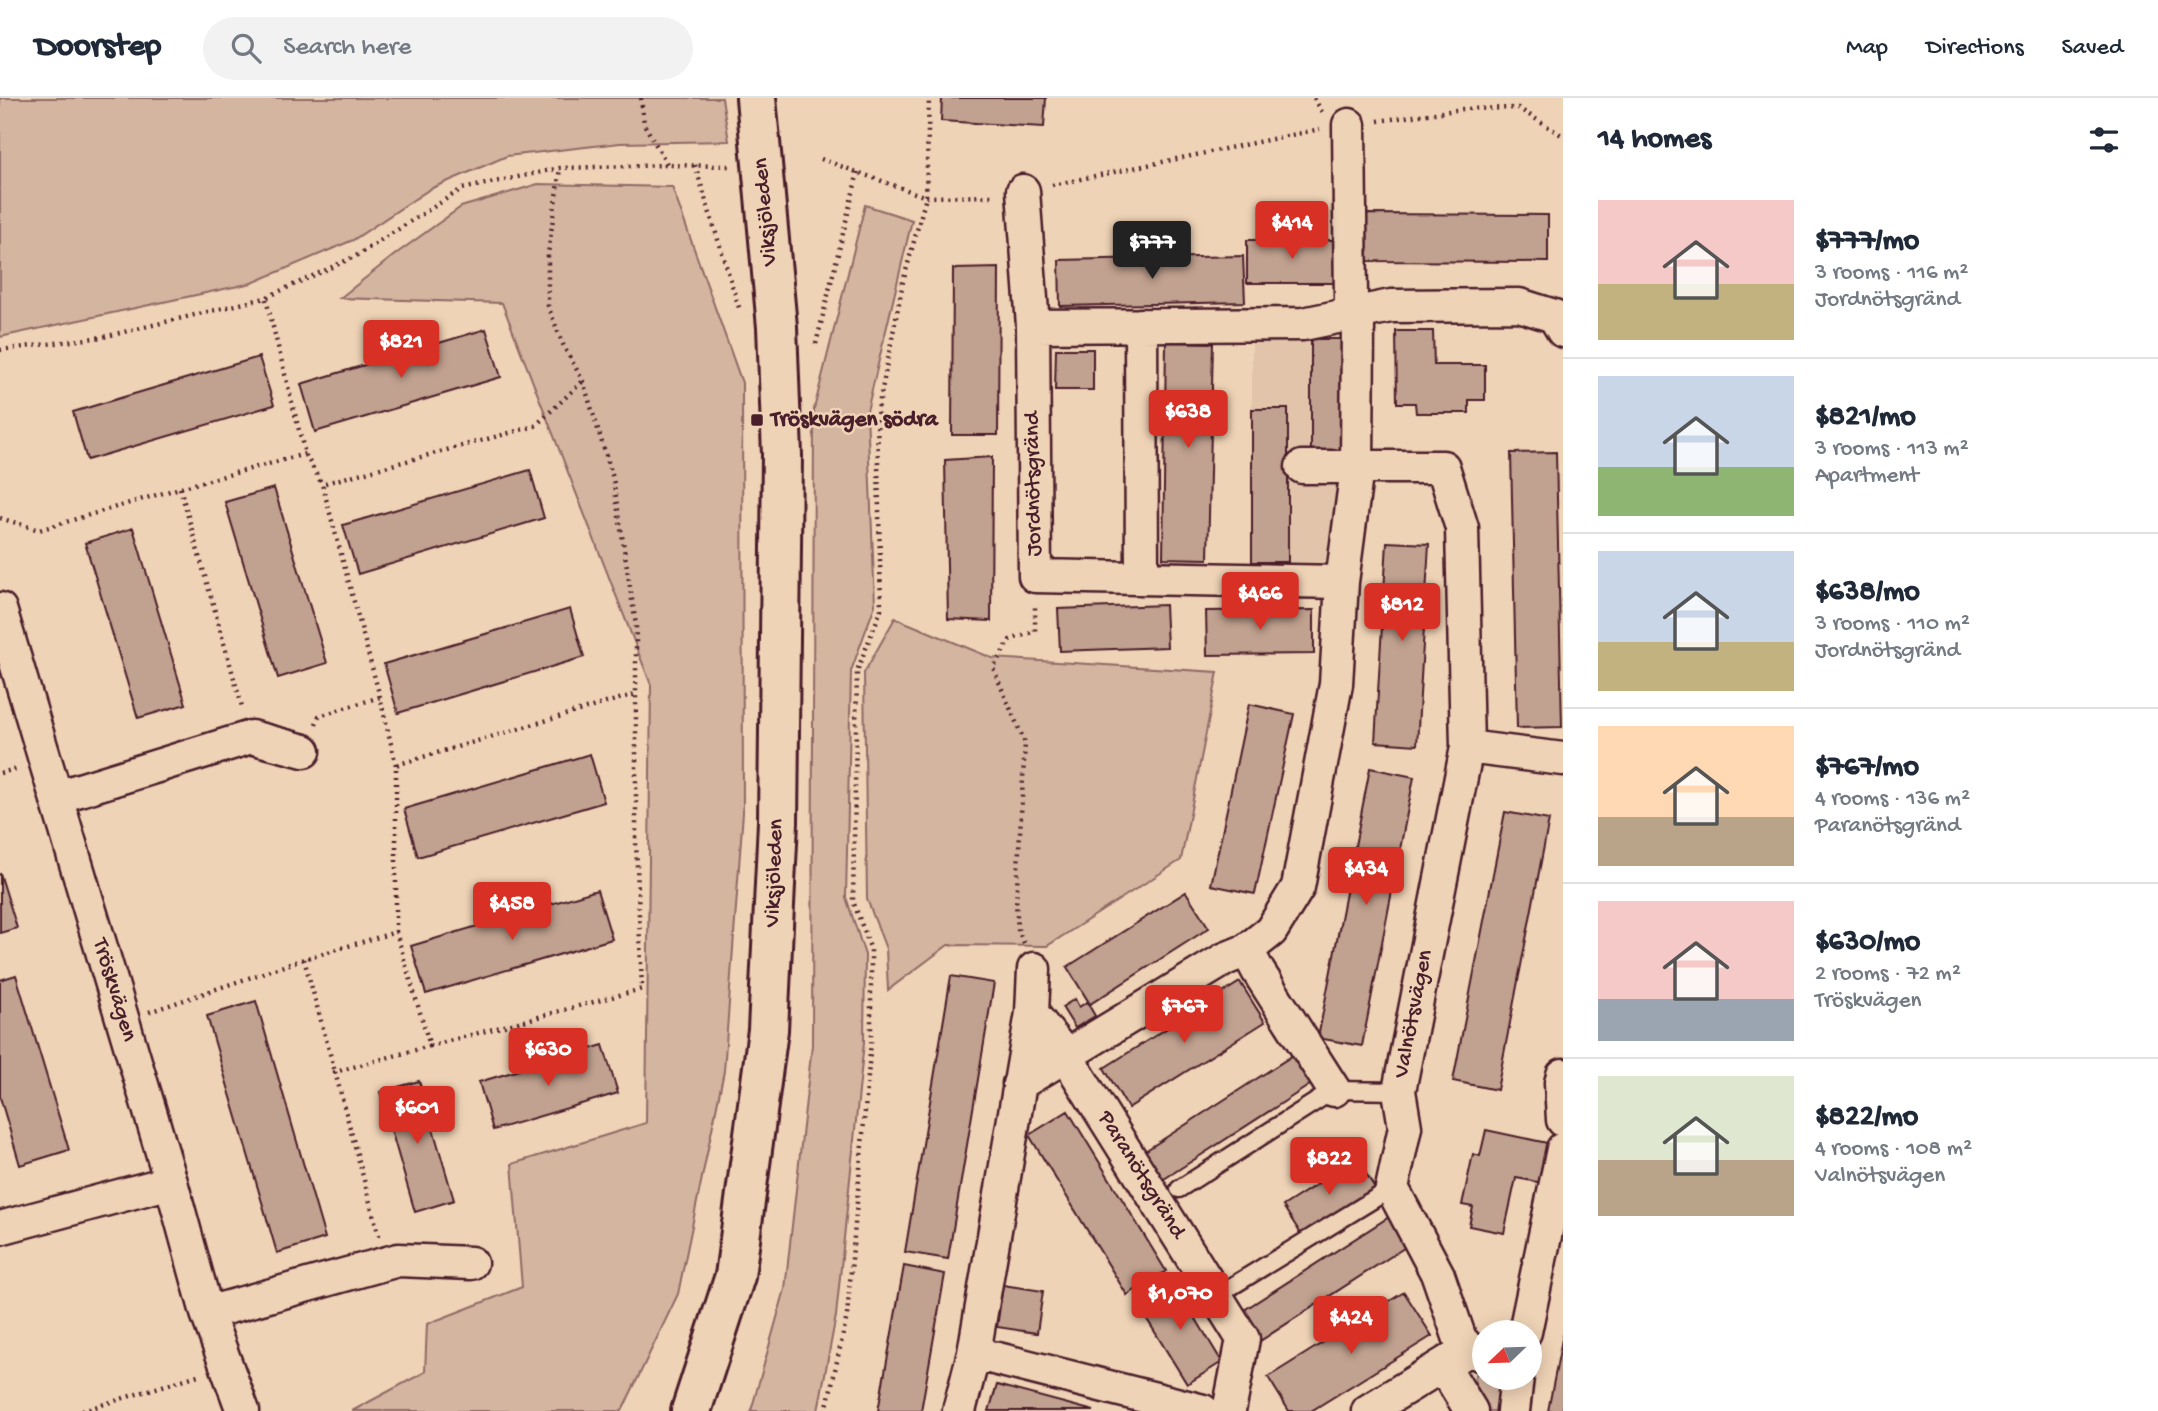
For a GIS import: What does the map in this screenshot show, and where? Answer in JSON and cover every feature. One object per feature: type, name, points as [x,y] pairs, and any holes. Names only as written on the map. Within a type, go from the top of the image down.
[{"type":"main road","name":"Viksjöleden","points":[[691,1411],[736,1276],[768,1030],[778,822],[782,455],[777,327],[756,98]]},
{"type":"main road","name":"Viksjöleden","points":[[777,327],[783,98]]},
{"type":"street","points":[[1019,1084],[1225,959],[1247,950],[1271,931],[1298,887],[1336,684],[1342,582],[1357,468],[1358,323],[1351,300],[1349,125]]},
{"type":"street","name":"Jordnötsgränd","points":[[1023,191],[1033,326],[1035,576],[1342,582]]},
{"type":"street","points":[[1033,326],[1303,324],[1391,306],[1519,305],[1554,316],[1563,331]]},
{"type":"street","points":[[1141,325],[1142,577]]},
{"type":"street","points":[[1302,467],[1357,468]]},
{"type":"street","name":"Valnötsvägen","points":[[1357,468],[1443,467],[1462,528],[1467,747],[1399,1091],[1405,1127],[1392,1188]]},
{"type":"street","name":"Tröskvägen","points":[[0,609],[171,1182],[207,1313],[243,1411]]},
{"type":"street","points":[[57,797],[251,737],[304,751]]},
{"type":"street","points":[[1467,747],[1563,759]]},
{"type":"street","points":[[1247,950],[1334,1090]]},
{"type":"street","points":[[959,1411],[974,1353],[1032,1013],[1034,970]]},
{"type":"street","name":"Paranötsgränd","points":[[1032,1013],[1066,1056],[1243,1339],[1229,1411]]},
{"type":"street","points":[[1563,1075],[1563,1120]]},
{"type":"street","points":[[1527,1320],[1563,1149]]},
{"type":"street","points":[[0,1228],[171,1182]]},
{"type":"street","points":[[1392,1188],[1438,1275],[1465,1356],[1471,1411]]},
{"type":"street","points":[[207,1313],[398,1260],[471,1263]]},
{"type":"street","points":[[974,1353],[1203,1411]]},
{"type":"street","points":[[1368,1411],[1465,1356]]},
{"type":"street","points":[[1513,1411],[1515,1390]]},
{"type":"lane","points":[[1334,1090],[1399,1091]]},
{"type":"lane","name":"Paranötsgränd","points":[[1179,1189],[1334,1090]]},
{"type":"lane","points":[[1229,1288],[1392,1188]]},
{"type":"path","points":[[641,98],[644,124],[667,164]]},
{"type":"path","points":[[826,1411],[848,1316],[871,1042],[871,950],[853,901],[857,671],[881,610],[877,415],[903,282],[926,197],[929,98]]},
{"type":"path","points":[[821,159],[926,197],[1010,195],[1330,127],[1462,109],[1518,108],[1563,136]]},
{"type":"path","points":[[0,350],[103,337],[265,298],[356,257],[462,189],[560,168],[667,164],[732,166]]},
{"type":"path","points":[[695,165],[740,312]]},
{"type":"path","points":[[335,1072],[642,989],[636,842],[636,625],[613,478],[583,381],[564,347],[548,306],[548,254],[560,168]]},
{"type":"path","points":[[816,344],[858,172]]},
{"type":"path","points":[[265,298],[305,454],[322,484],[396,765],[396,932],[430,1046]]},
{"type":"path","points":[[322,484],[535,426],[583,381]]},
{"type":"path","points":[[0,518],[39,530],[305,454]]},
{"type":"path","points":[[180,488],[251,737]]},
{"type":"path","points":[[1034,970],[1018,930],[1016,904],[1025,743],[993,668],[1010,640],[1035,631],[1035,576]]},
{"type":"path","points":[[396,765],[636,694]]},
{"type":"path","points":[[304,751],[319,716],[380,697]]},
{"type":"path","points":[[123,1021],[304,959],[396,932]]},
{"type":"path","points":[[304,959],[387,1263]]},
{"type":"path","points":[[82,1411],[226,1366]]},
{"type":"shaded area","points":[[0,98],[722,98],[729,141],[620,143],[507,156],[430,189],[353,240],[252,283],[0,337]]},
{"type":"shaded area","points":[[538,184],[672,187],[742,383],[743,812],[724,1071],[678,1294],[622,1411],[352,1411],[425,1372],[427,1324],[522,1287],[512,1164],[646,1123],[651,685],[502,303],[340,298],[461,207]]},
{"type":"shaded area","points":[[865,205],[912,220],[867,411],[875,605],[851,671],[846,897],[865,955],[864,1042],[836,1316],[818,1411],[751,1411],[785,1289],[812,1045],[814,409]]},
{"type":"shaded area","points":[[1252,333],[1288,333],[1311,339],[1348,339],[1335,563],[1252,562]]},
{"type":"shaded area","points":[[895,618],[992,658],[1218,672],[1181,860],[1047,946],[948,945],[888,990],[886,949],[867,899],[864,673]]},
{"type":"shaded area","points":[[1476,1390],[1511,1390],[1509,1411],[1487,1411]]},
{"type":"building","points":[[942,98],[1046,98],[1044,127],[941,121]]},
{"type":"building","points":[[1367,214],[1548,215],[1548,262],[1367,261]]},
{"type":"building","points":[[1247,240],[1338,240],[1338,283],[1247,283]]},
{"type":"building","points":[[1243,256],[1245,302],[1060,306],[1059,260]]},
{"type":"building","points":[[999,268],[998,435],[952,435],[953,269]]},
{"type":"building","points":[[486,329],[501,377],[315,432],[301,384]]},
{"type":"building","points":[[1396,331],[1433,331],[1434,365],[1485,365],[1485,400],[1469,400],[1469,413],[1416,413],[1415,403],[1397,403]]},
{"type":"building","points":[[1311,339],[1348,339],[1348,458],[1311,458]]},
{"type":"building","points":[[1166,342],[1213,343],[1208,559],[1163,558]]},
{"type":"building","points":[[1056,349],[1093,349],[1093,390],[1055,390]]},
{"type":"building","points":[[259,357],[274,405],[87,460],[73,412]]},
{"type":"building","points":[[1252,409],[1288,409],[1288,562],[1252,562]]},
{"type":"building","points":[[1556,452],[1562,727],[1517,728],[1511,453]]},
{"type":"building","points":[[992,457],[991,621],[948,619],[945,460]]},
{"type":"building","points":[[530,470],[544,518],[358,574],[343,525]]},
{"type":"building","points":[[274,488],[327,663],[278,678],[225,502]]},
{"type":"building","points":[[133,528],[186,704],[138,718],[85,543]]},
{"type":"building","points":[[1387,542],[1429,544],[1417,745],[1375,742]]},
{"type":"building","points":[[1165,605],[1167,647],[1060,651],[1058,609]]},
{"type":"building","points":[[570,609],[584,657],[398,713],[384,664]]},
{"type":"building","points":[[1314,610],[1314,654],[1207,655],[1206,611]]},
{"type":"building","points":[[1249,704],[1294,714],[1255,894],[1211,885]]},
{"type":"building","points":[[590,754],[604,802],[418,857],[404,809]]},
{"type":"building","points":[[1370,768],[1414,777],[1362,1046],[1318,1038]]},
{"type":"building","points":[[1505,812],[1549,820],[1497,1090],[1453,1081]]},
{"type":"building","points":[[0,873],[17,928],[0,933]]},
{"type":"building","points":[[597,890],[612,939],[426,994],[411,946]]},
{"type":"building","points":[[1186,892],[1209,928],[1090,1004],[1067,967]]},
{"type":"building","points":[[16,975],[69,1150],[20,1165],[0,1097],[0,980]]},
{"type":"building","points":[[951,976],[994,983],[948,1259],[905,1252]]},
{"type":"building","points":[[1240,982],[1265,1022],[1128,1108],[1104,1068]]},
{"type":"building","points":[[1075,999],[1079,1007],[1087,1002],[1095,1016],[1075,1028],[1062,1007]]},
{"type":"building","points":[[256,1001],[325,1238],[277,1253],[207,1016]]},
{"type":"building","points":[[603,1045],[618,1093],[493,1130],[479,1082]]},
{"type":"building","points":[[1298,1052],[1316,1081],[1161,1181],[1142,1153]]},
{"type":"building","points":[[419,1081],[454,1200],[415,1212],[380,1092]]},
{"type":"building","points":[[1068,1111],[1166,1271],[1127,1295],[1029,1135]]},
{"type":"building","points":[[1486,1130],[1552,1144],[1543,1183],[1516,1178],[1504,1233],[1469,1226],[1473,1207],[1462,1205],[1473,1154],[1480,1156]]},
{"type":"building","points":[[1357,1159],[1375,1188],[1301,1234],[1283,1206]]},
{"type":"building","points":[[1389,1217],[1407,1246],[1260,1341],[1241,1312]]},
{"type":"building","points":[[904,1266],[945,1274],[921,1411],[878,1411]]},
{"type":"building","points":[[1173,1281],[1222,1362],[1187,1384],[1137,1303]]},
{"type":"building","points":[[1003,1285],[1043,1291],[1037,1333],[997,1327]]},
{"type":"building","points":[[1404,1292],[1432,1336],[1311,1411],[1289,1411],[1268,1377]]},
{"type":"building","points":[[1563,1334],[1563,1411],[1548,1411]]},
{"type":"building","points":[[997,1385],[1094,1411],[989,1411]]},
{"type":"place","name":"Tröskvägen södra","points":[[757,420]]}]
